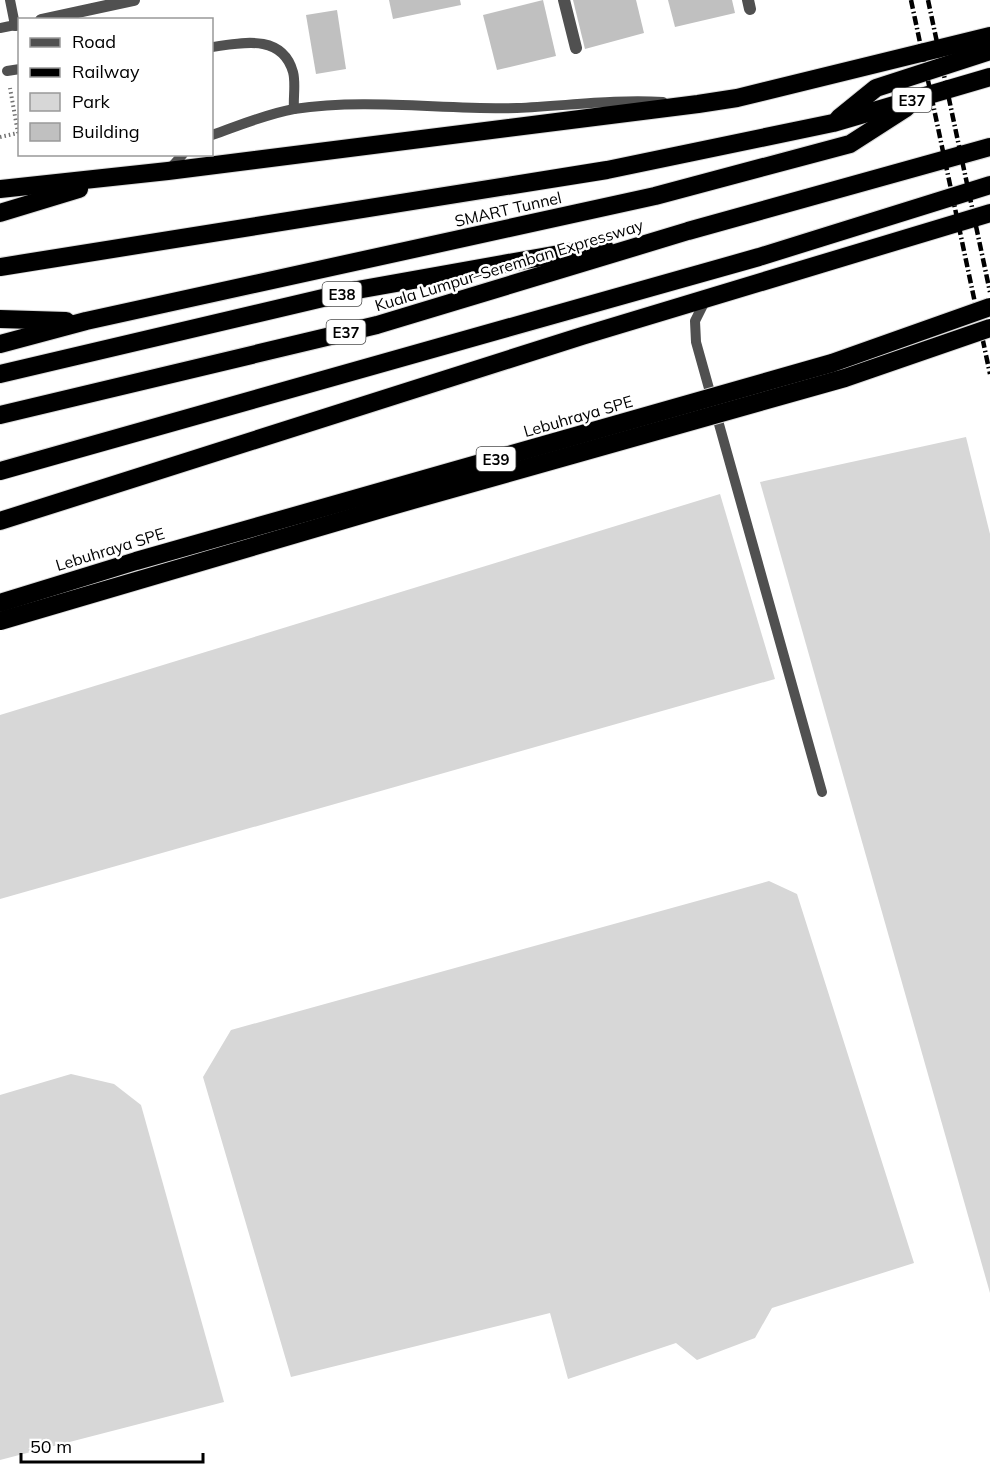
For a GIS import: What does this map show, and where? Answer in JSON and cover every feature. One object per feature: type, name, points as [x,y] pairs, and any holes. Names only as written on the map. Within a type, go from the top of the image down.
[{"type":"highway","points":[[0,189],[168,171],[737,98],[990,36]]},
{"type":"highway","points":[[833,123],[876,88],[990,51]]},
{"type":"highway","name":"E37","points":[[0,267],[607,170],[833,123],[990,77]]},
{"type":"highway","name":"SMART Tunnel","points":[[0,344],[86,321],[655,196],[850,144],[924,97]]},
{"type":"highway","name":"Kuala Lumpur–Seremban Expressway","points":[[0,415],[377,325],[688,231],[990,147]]},
{"type":"highway","points":[[0,213],[121,176]]},
{"type":"highway","points":[[0,471],[759,257],[990,185]]},
{"type":"highway","points":[[0,521],[706,299],[990,213]]},
{"type":"highway","name":"E38","points":[[0,374],[357,291],[688,231]]},
{"type":"highway","name":"Lebuhraya SPE","points":[[0,603],[136,561],[832,363],[990,307]]},
{"type":"highway","name":"SMART Tunnel","points":[[0,319],[86,321]]},
{"type":"highway","name":"E39","points":[[0,621],[377,510],[845,378],[990,328]]},
{"type":"street","points":[[48,18],[99,4],[134,0]]},
{"type":"street","points":[[564,0],[576,48]]},
{"type":"lane","points":[[0,28],[17,24],[10,0]]},
{"type":"lane","points":[[213,46],[253,42],[268,44],[280,52],[293,73],[294,109]]},
{"type":"lane","points":[[7,71],[18,69]]},
{"type":"lane","points":[[213,135],[294,109],[435,104],[516,108],[629,100],[698,104]]},
{"type":"lane","points":[[168,171],[181,156]]},
{"type":"lane","points":[[706,299],[695,321],[696,342],[822,792]]},
{"type":"path","points":[[0,137],[18,133],[7,71]]},
{"type":"green space","points":[[966,437],[990,534],[990,1293],[760,482]]},
{"type":"green space","points":[[720,494],[775,679],[0,899],[0,715]]},
{"type":"green space","points":[[769,881],[797,894],[914,1263],[772,1308],[755,1338],[697,1360],[676,1343],[568,1379],[550,1313],[291,1377],[203,1077],[231,1030]]},
{"type":"green space","points":[[71,1074],[114,1084],[141,1105],[224,1402],[0,1460],[0,1095]]},
{"type":"building","points":[[389,0],[460,0],[461,5],[393,19]]},
{"type":"building","points":[[543,0],[556,56],[497,70],[483,15]]},
{"type":"building","points":[[573,0],[636,0],[644,33],[585,49]]},
{"type":"building","points":[[668,0],[732,0],[735,13],[675,27]]},
{"type":"building","points":[[337,10],[346,69],[316,74],[306,15]]},
{"type":"railway","points":[[911,0],[990,374]]},
{"type":"railway","points":[[928,0],[990,292]]}]
